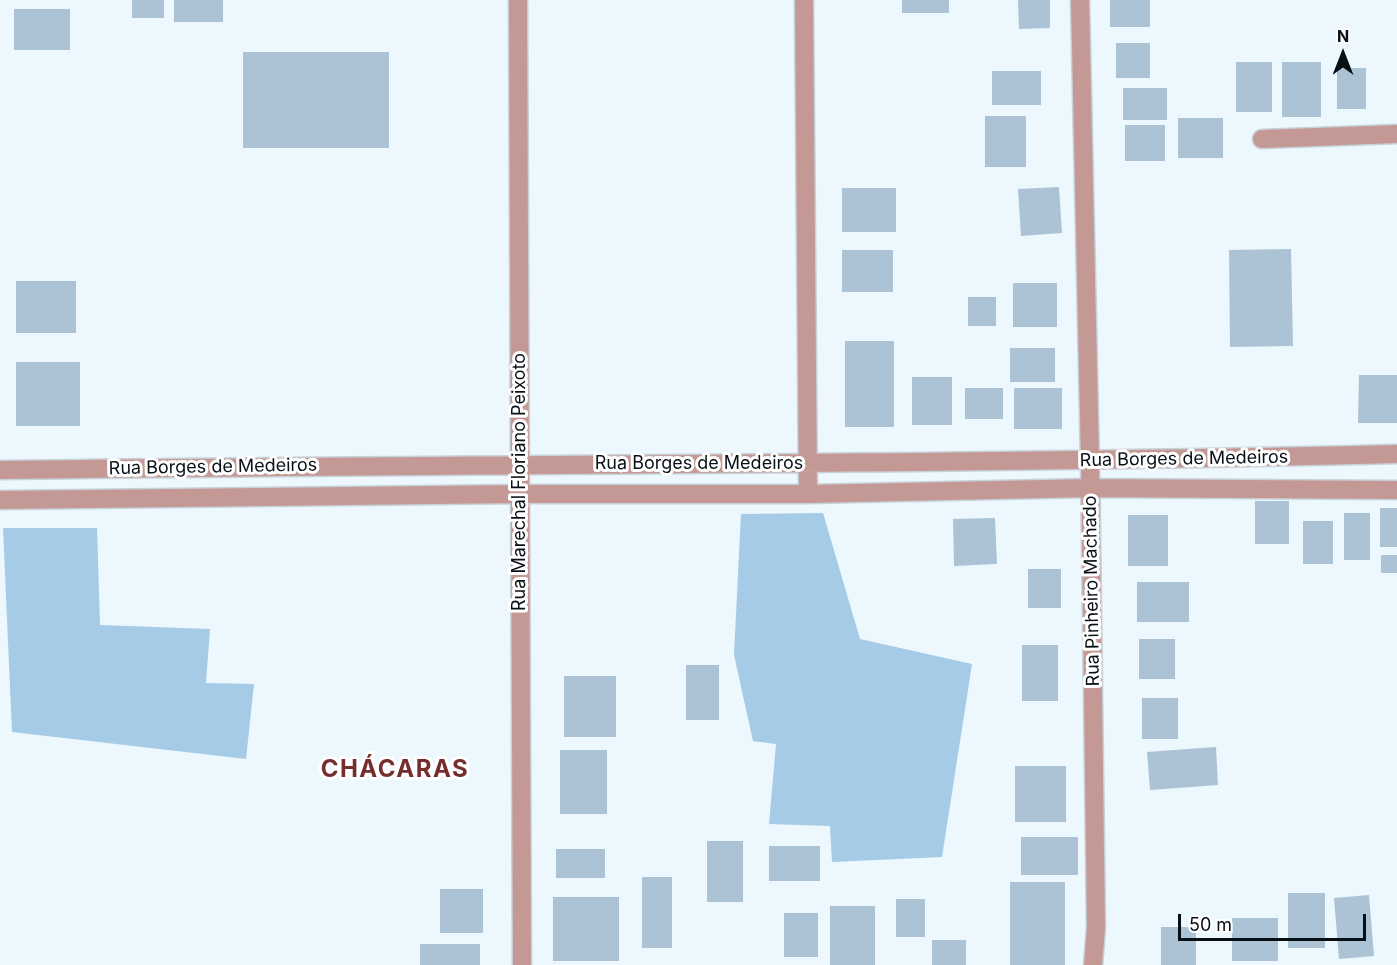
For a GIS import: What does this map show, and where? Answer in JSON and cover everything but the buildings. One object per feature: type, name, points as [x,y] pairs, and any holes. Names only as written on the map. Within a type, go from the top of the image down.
[{"type":"street","name":"Rua Marechal Floriano Peixoto","points":[[518,0],[522,965]]},
{"type":"street","points":[[804,0],[808,494]]},
{"type":"street","name":"Rua Pinheiro Machado","points":[[1080,0],[1090,461],[1096,928],[1093,965]]},
{"type":"street","points":[[1262,140],[1397,134]]},
{"type":"street","name":"Rua Borges de Medeiros","points":[[0,470],[1090,461],[1397,454]]},
{"type":"street","name":"Rua Borges de Medeiros","points":[[0,500],[520,494],[808,494],[1090,488],[1397,490]]},
{"type":"shaded area","points":[[823,513],[860,639],[972,664],[942,857],[832,862],[830,826],[769,824],[776,744],[753,741],[734,655],[741,514]]},
{"type":"shaded area","points":[[3,528],[97,528],[100,625],[210,629],[206,683],[254,684],[246,759],[12,732]]},
{"type":"district","name":"CHÁCARAS","points":[[395,770]]}]
